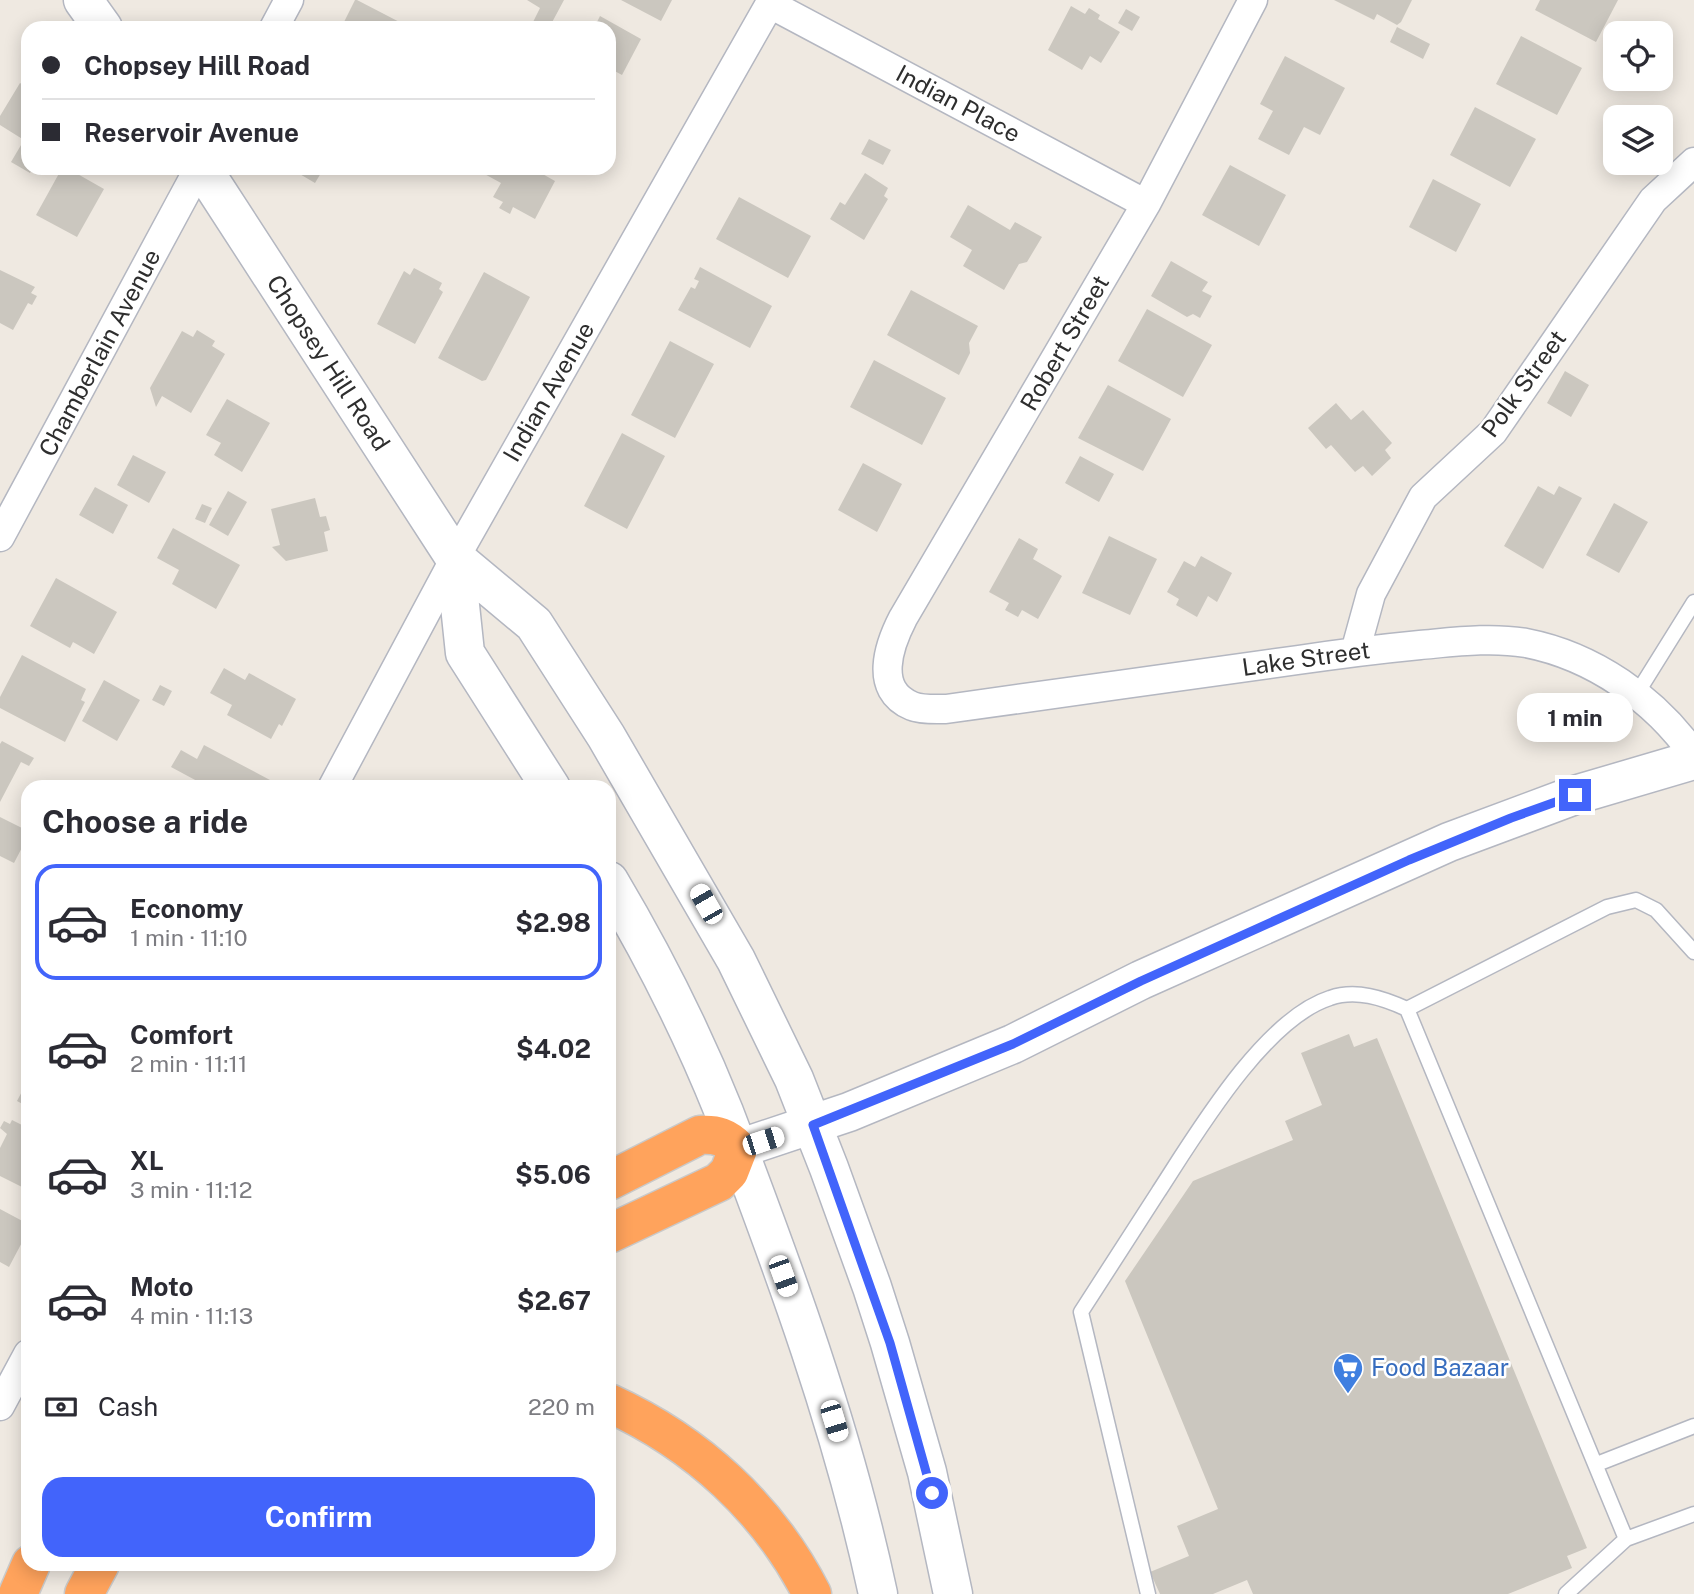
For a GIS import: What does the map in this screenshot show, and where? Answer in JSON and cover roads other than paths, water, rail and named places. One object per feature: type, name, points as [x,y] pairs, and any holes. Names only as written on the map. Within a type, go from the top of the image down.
[{"type":"highway","points":[[616,1177],[700,1135],[713,1134],[726,1138],[738,1149],[729,1172],[719,1182],[616,1231]]},
{"type":"highway","points":[[616,1407],[667,1434],[719,1472],[765,1522],[800,1571],[812,1594]]},
{"type":"highway","points":[[18,1594],[29,1571]]},
{"type":"highway","points":[[84,1594],[96,1571]]},
{"type":"main road","points":[[83,0],[98,21]]},
{"type":"main road","name":"Chopsey Hill Road","points":[[205,175],[455,558],[534,624],[606,736],[736,960],[779,1045],[813,1125],[890,1343],[927,1472],[953,1594]]},
{"type":"main road","name":"Chopsey Hill Road","points":[[455,558],[466,653],[546,780]]},
{"type":"main road","points":[[738,1149],[813,1125],[1013,1044],[1141,981],[1449,842],[1575,795],[1694,758]]},
{"type":"main road","points":[[616,893],[647,947],[690,1033],[738,1149],[847,1463],[878,1594]]},
{"type":"street","points":[[278,21],[289,0]]},
{"type":"street","name":"Robert Street","points":[[891,685],[886,670],[889,651],[903,618],[1146,204],[1253,0]]},
{"type":"street","name":"Indian Place","points":[[771,2],[1146,204]]},
{"type":"street","name":"Indian Avenue","points":[[336,780],[455,558],[771,2]]},
{"type":"street","name":"Polk Street","points":[[1355,652],[1371,594],[1423,497],[1493,432],[1653,200],[1694,162]]},
{"type":"street","name":"Chamberlain Avenue","points":[[0,537],[196,175]]},
{"type":"street","name":"Lake Street","points":[[891,685],[899,698],[913,706],[946,709],[1355,652],[1455,642],[1525,643],[1576,658],[1597,668],[1664,718],[1681,737],[1694,758]]},
{"type":"street","points":[[0,1406],[21,1367]]},
{"type":"lane","points":[[1636,695],[1694,602]]},
{"type":"lane","points":[[1148,1594],[1081,1312],[1209,1114],[1242,1070],[1271,1039],[1315,1004],[1331,997],[1350,994],[1371,996],[1407,1009],[1607,906],[1636,900],[1656,910],[1694,953]]},
{"type":"lane","points":[[1407,1009],[1626,1539]]},
{"type":"lane","points":[[1597,1464],[1694,1426]]},
{"type":"lane","points":[[1566,1594],[1626,1539],[1694,1514]]},
{"type":"place","name":"Food Bazaar","points":[[1348,1395]]}]
